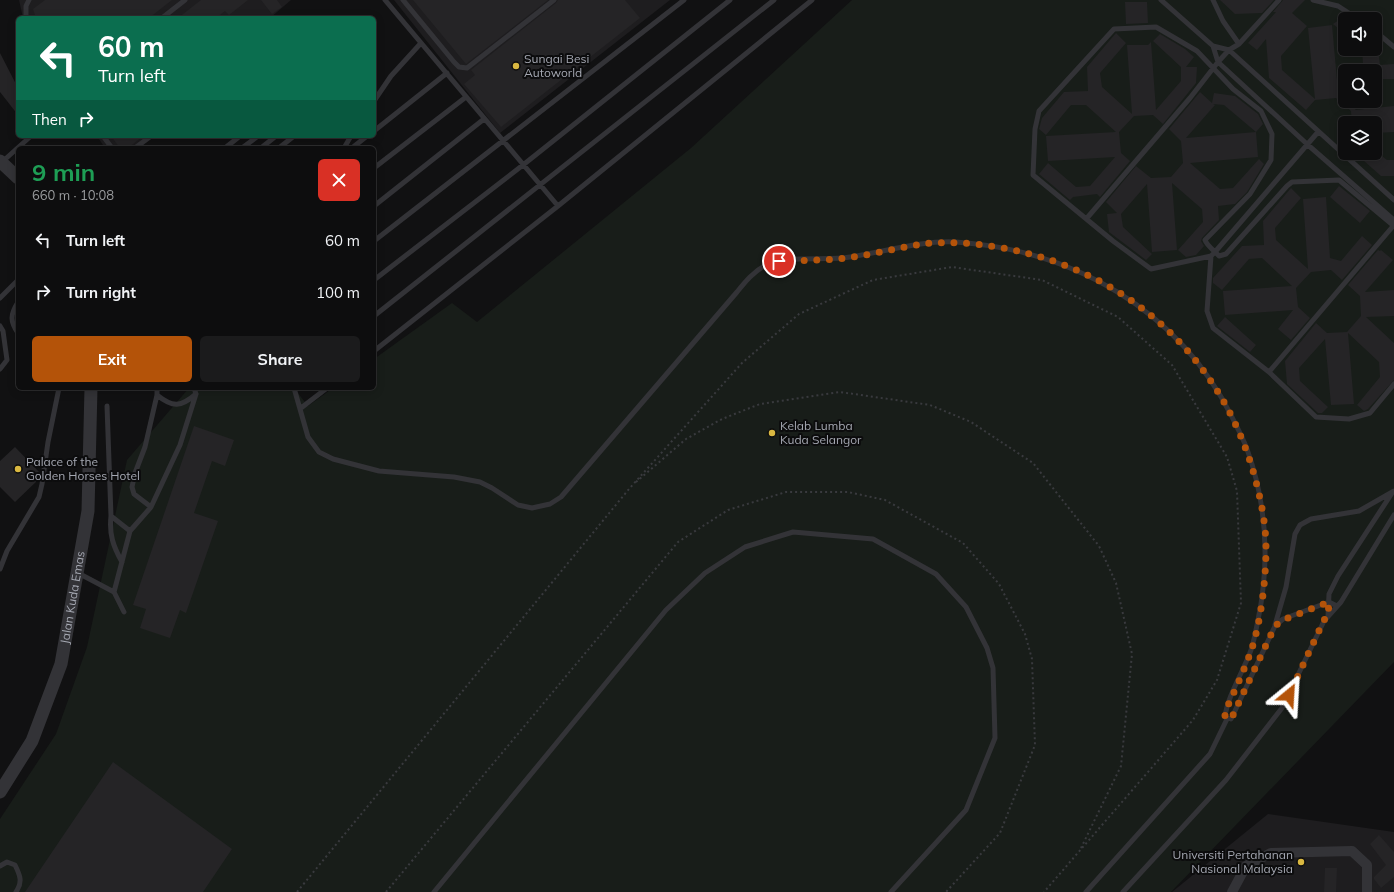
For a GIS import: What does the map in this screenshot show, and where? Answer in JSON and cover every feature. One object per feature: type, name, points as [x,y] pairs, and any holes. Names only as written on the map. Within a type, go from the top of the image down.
[{"type":"street","points":[[1,162],[16,176]]},
{"type":"street","name":"Jalan Kuda Emas","points":[[0,792],[32,741],[61,664],[88,511],[91,390]]},
{"type":"street","points":[[1232,892],[1246,866],[1271,853],[1352,851],[1367,865],[1367,892]]},
{"type":"lane","points":[[26,16],[26,6],[29,0]]},
{"type":"lane","points":[[165,16],[185,0]]},
{"type":"lane","points":[[385,0],[558,206]]},
{"type":"lane","points":[[403,0],[454,62],[459,67],[467,68],[554,0]]},
{"type":"lane","points":[[376,239],[684,0]]},
{"type":"lane","points":[[376,278],[523,165],[730,0]]},
{"type":"lane","points":[[376,314],[539,184],[774,0]]},
{"type":"lane","points":[[376,349],[558,206],[812,0]]},
{"type":"lane","points":[[1161,0],[1213,46],[1229,50],[1394,200]]},
{"type":"lane","points":[[1213,0],[1239,44]]},
{"type":"lane","points":[[1087,218],[1190,98],[1218,62],[1229,50],[1239,44],[1279,0]]},
{"type":"lane","points":[[1313,0],[1338,6],[1347,12]]},
{"type":"lane","points":[[1318,132],[1308,145],[1215,252],[1211,256],[1151,269],[1033,175],[1035,129],[1039,111],[1114,29],[1156,27],[1197,51],[1234,89],[1261,111],[1272,134],[1271,160],[1250,194],[1205,240],[1206,244],[1215,252],[1219,256],[1226,254],[1292,182],[1339,180],[1394,224]]},
{"type":"lane","points":[[1382,37],[1394,47]]},
{"type":"lane","points":[[376,98],[391,76],[421,43]]},
{"type":"lane","points":[[1213,46],[1218,62],[1394,224]]},
{"type":"lane","points":[[376,129],[447,74]]},
{"type":"lane","points":[[376,166],[466,96]]},
{"type":"lane","points":[[376,204],[484,119]]},
{"type":"lane","points":[[19,146],[29,138]]},
{"type":"lane","points":[[138,146],[148,138]]},
{"type":"lane","points":[[228,146],[238,138]]},
{"type":"lane","points":[[245,146],[255,138]]},
{"type":"lane","points":[[264,146],[274,138]]},
{"type":"lane","points":[[282,146],[292,138]]},
{"type":"lane","points":[[354,146],[364,138]]},
{"type":"lane","points":[[1,162],[16,149]]},
{"type":"lane","points":[[1269,372],[1394,224]]},
{"type":"lane","points":[[295,390],[308,437],[319,452],[333,459],[379,471],[454,477],[480,482],[518,505],[532,508],[543,507],[561,498],[737,292],[758,270],[768,264],[779,261],[842,259],[924,244],[955,242],[1022,252],[1068,266],[1116,290],[1159,320],[1196,361],[1221,396],[1247,448],[1260,497],[1266,546],[1263,594],[1252,649],[1225,712],[1225,716],[1228,719]]},
{"type":"lane","points":[[1211,256],[1207,312],[1213,328],[1269,372],[1316,417],[1349,419],[1370,413],[1394,384]]},
{"type":"lane","points":[[0,298],[16,282]]},
{"type":"lane","points":[[16,306],[11,317],[12,323],[16,330]]},
{"type":"lane","points":[[0,326],[3,330],[6,360],[0,370]]},
{"type":"lane","points":[[0,569],[7,551],[39,497],[59,390]]},
{"type":"lane","points":[[151,507],[134,494],[132,487],[135,473],[145,447],[157,390]]},
{"type":"lane","points":[[114,592],[130,531],[151,507],[180,445],[196,394],[195,390]]},
{"type":"lane","points":[[301,408],[324,390]]},
{"type":"lane","points":[[157,395],[166,402],[179,405],[188,401],[196,394]]},
{"type":"lane","points":[[107,406],[111,516],[109,529],[112,544],[122,562]]},
{"type":"lane","points":[[1086,892],[1210,754],[1228,719],[1231,719],[1275,626],[1286,587],[1295,534],[1300,525],[1311,519],[1359,511],[1394,490]]},
{"type":"lane","points":[[1328,616],[1329,594],[1338,576],[1394,490]]},
{"type":"lane","points":[[111,516],[130,531]]},
{"type":"lane","points":[[1123,892],[1226,780],[1282,708],[1324,620],[1337,606],[1394,516]]},
{"type":"lane","points":[[434,892],[666,610],[705,573],[746,547],[793,532],[873,538],[936,574],[966,607],[987,648],[993,668],[995,738],[966,810],[891,892]]},
{"type":"lane","points":[[77,572],[114,592],[124,612]]},
{"type":"lane","points":[[1275,626],[1283,620],[1329,602],[1337,606]]},
{"type":"lane","points":[[0,866],[7,862],[15,865],[20,876],[20,886],[16,892]]},
{"type":"path","points":[[297,892],[629,489],[742,364],[799,314],[873,280],[952,267],[1042,280],[1118,317],[1172,365],[1227,457],[1237,491],[1241,604],[1217,680],[1194,720],[1044,892]]},
{"type":"path","points":[[629,489],[686,439],[722,419],[760,404],[840,392],[930,405],[971,422],[1034,463],[1099,546],[1116,583],[1132,654],[1121,766],[1082,847],[1054,881]]},
{"type":"path","points":[[386,892],[678,542],[728,510],[786,492],[848,492],[885,500],[963,543],[999,584],[1025,634],[1032,659],[1035,745],[1000,833],[946,892]]},
{"type":"shaded area","points":[[19,0],[291,0],[272,16],[23,16]]},
{"type":"shaded area","name":"Sungai Besi Autoworld","points":[[394,0],[670,0],[500,133]]},
{"type":"shaded area","name":"Kelab Lumba Kuda Selangor","points":[[852,0],[1394,0],[1394,662],[1171,892],[0,892],[0,819],[56,734],[87,647],[127,460],[187,390],[296,390],[308,406],[330,390],[376,390],[376,358],[452,303],[477,322],[691,148]]},
{"type":"shaded area","points":[[98,138],[148,138],[138,146],[104,146]]},
{"type":"shaded area","name":"Universiti Pertahanan Nasional Malaysia","points":[[1268,814],[1394,832],[1394,892],[1172,892]]},
{"type":"building","points":[[45,0],[172,0],[152,16],[35,16],[33,9]]},
{"type":"building","points":[[201,0],[248,0],[229,15],[225,11],[219,16],[181,16]]},
{"type":"building","points":[[261,0],[277,0],[282,7],[272,14]]},
{"type":"building","points":[[413,0],[548,0],[466,64]]},
{"type":"building","points":[[558,0],[625,0],[640,18],[501,127],[464,84],[475,75],[471,70]]},
{"type":"building","points":[[1220,0],[1274,0],[1262,13],[1235,14]]},
{"type":"building","points":[[1283,0],[1305,0],[1292,13],[1307,26],[1281,56],[1282,70],[1315,99],[1308,28],[1332,25],[1338,100],[1336,98],[1315,100],[1306,110],[1269,78],[1266,39],[1257,50],[1248,43],[1276,12],[1273,12]]},
{"type":"building","points":[[1125,2],[1147,2],[1148,23],[1126,24]]},
{"type":"building","points":[[1338,21],[1338,28],[1333,24]]},
{"type":"building","points":[[1116,33],[1126,43],[1100,73],[1102,87],[1132,114],[1127,45],[1148,45],[1151,42],[1156,110],[1181,81],[1181,67],[1153,41],[1160,34],[1185,49],[1194,57],[1186,67],[1197,67],[1196,83],[1163,124],[1153,115],[1134,116],[1119,132],[1121,153],[1130,161],[1100,197],[1097,194],[1073,197],[1070,200],[1039,174],[1048,163],[1076,187],[1090,186],[1115,157],[1048,161],[1046,136],[1116,132],[1086,105],[1071,105],[1046,135],[1039,129],[1042,118],[1064,92],[1088,91],[1087,67]]},
{"type":"building","points":[[0,53],[16,84],[16,112],[0,92]]},
{"type":"building","points":[[1362,56],[1379,56],[1380,64],[1363,64]]},
{"type":"building","points":[[1394,64],[1394,79],[1382,80],[1382,65]]},
{"type":"building","points":[[1200,92],[1212,103],[1214,93],[1235,96],[1258,114],[1263,124],[1256,132],[1258,157],[1190,163],[1220,189],[1233,188],[1259,159],[1264,164],[1247,192],[1235,204],[1218,206],[1219,220],[1202,238],[1201,241],[1204,246],[1196,255],[1186,257],[1178,250],[1203,222],[1202,209],[1172,183],[1177,250],[1152,252],[1147,184],[1121,214],[1123,227],[1152,254],[1146,260],[1109,232],[1107,214],[1117,213],[1106,202],[1136,166],[1151,178],[1171,177],[1183,163],[1181,141],[1169,129]],"holes":[[[1213,104],[1224,105],[1256,132],[1186,138],[1215,105]]]},
{"type":"building","points":[[1394,106],[1394,132],[1382,133],[1382,116],[1351,116],[1351,111],[1348,108],[1357,108],[1355,110]]},
{"type":"building","points":[[112,138],[140,138],[130,146],[118,146]]},
{"type":"building","points":[[1382,156],[1387,160],[1394,160],[1394,176],[1381,176],[1363,160],[1382,160]]},
{"type":"building","points":[[1339,186],[1370,211],[1360,223],[1330,197]]},
{"type":"building","points":[[1291,188],[1301,198],[1275,228],[1276,240],[1308,269],[1303,199],[1326,197],[1330,258],[1341,261],[1362,236],[1372,245],[1342,280],[1331,270],[1311,272],[1296,288],[1298,307],[1310,318],[1291,340],[1278,329],[1293,310],[1225,315],[1223,291],[1292,286],[1262,258],[1249,259],[1222,290],[1213,283],[1213,278],[1242,246],[1264,245],[1263,221]]},
{"type":"building","points":[[1378,250],[1381,250],[1393,260],[1365,292],[1394,290],[1394,316],[1366,317],[1394,343],[1394,380],[1368,409],[1364,411],[1357,405],[1380,377],[1379,362],[1348,333],[1354,404],[1331,405],[1325,339],[1299,368],[1300,381],[1328,407],[1322,413],[1318,413],[1287,384],[1285,361],[1316,323],[1327,333],[1347,332],[1361,316],[1360,296],[1348,285]]},
{"type":"building","points":[[1225,317],[1256,345],[1250,352],[1217,326]]},
{"type":"building","points":[[194,426],[234,440],[225,466],[212,461],[194,513],[218,521],[186,613],[180,610],[170,638],[140,628],[146,609],[133,605]]},
{"type":"building","name":"Palace of the Golden Horses Hotel","points":[[15,447],[40,473],[38,480],[15,502],[0,487],[0,461]]},
{"type":"building","points":[[113,762],[232,849],[203,892],[25,892]]},
{"type":"building","points":[[1379,835],[1394,852],[1394,877],[1381,888],[1374,877],[1386,865],[1370,844]]},
{"type":"building","points":[[1325,868],[1337,868],[1336,892],[1324,892]]},
{"type":"place","name":"Sungai Besi Autoworld","points":[[516,66]]},
{"type":"place","name":"Kelab Lumba Kuda Selangor","points":[[772,433]]},
{"type":"place","name":"Palace of the Golden Horses Hotel","points":[[18,469]]},
{"type":"place","name":"Universiti Pertahanan Nasional Malaysia","points":[[1301,862]]},
{"type":"route","points":[[779,261],[842,259],[924,244],[955,242],[1022,252],[1068,266],[1116,290],[1159,320],[1196,361],[1221,396],[1247,448],[1260,497],[1266,546],[1263,594],[1252,649],[1225,712],[1225,716],[1228,719],[1231,719],[1275,626],[1283,620],[1329,602],[1328,616],[1324,620],[1289,695]]}]
